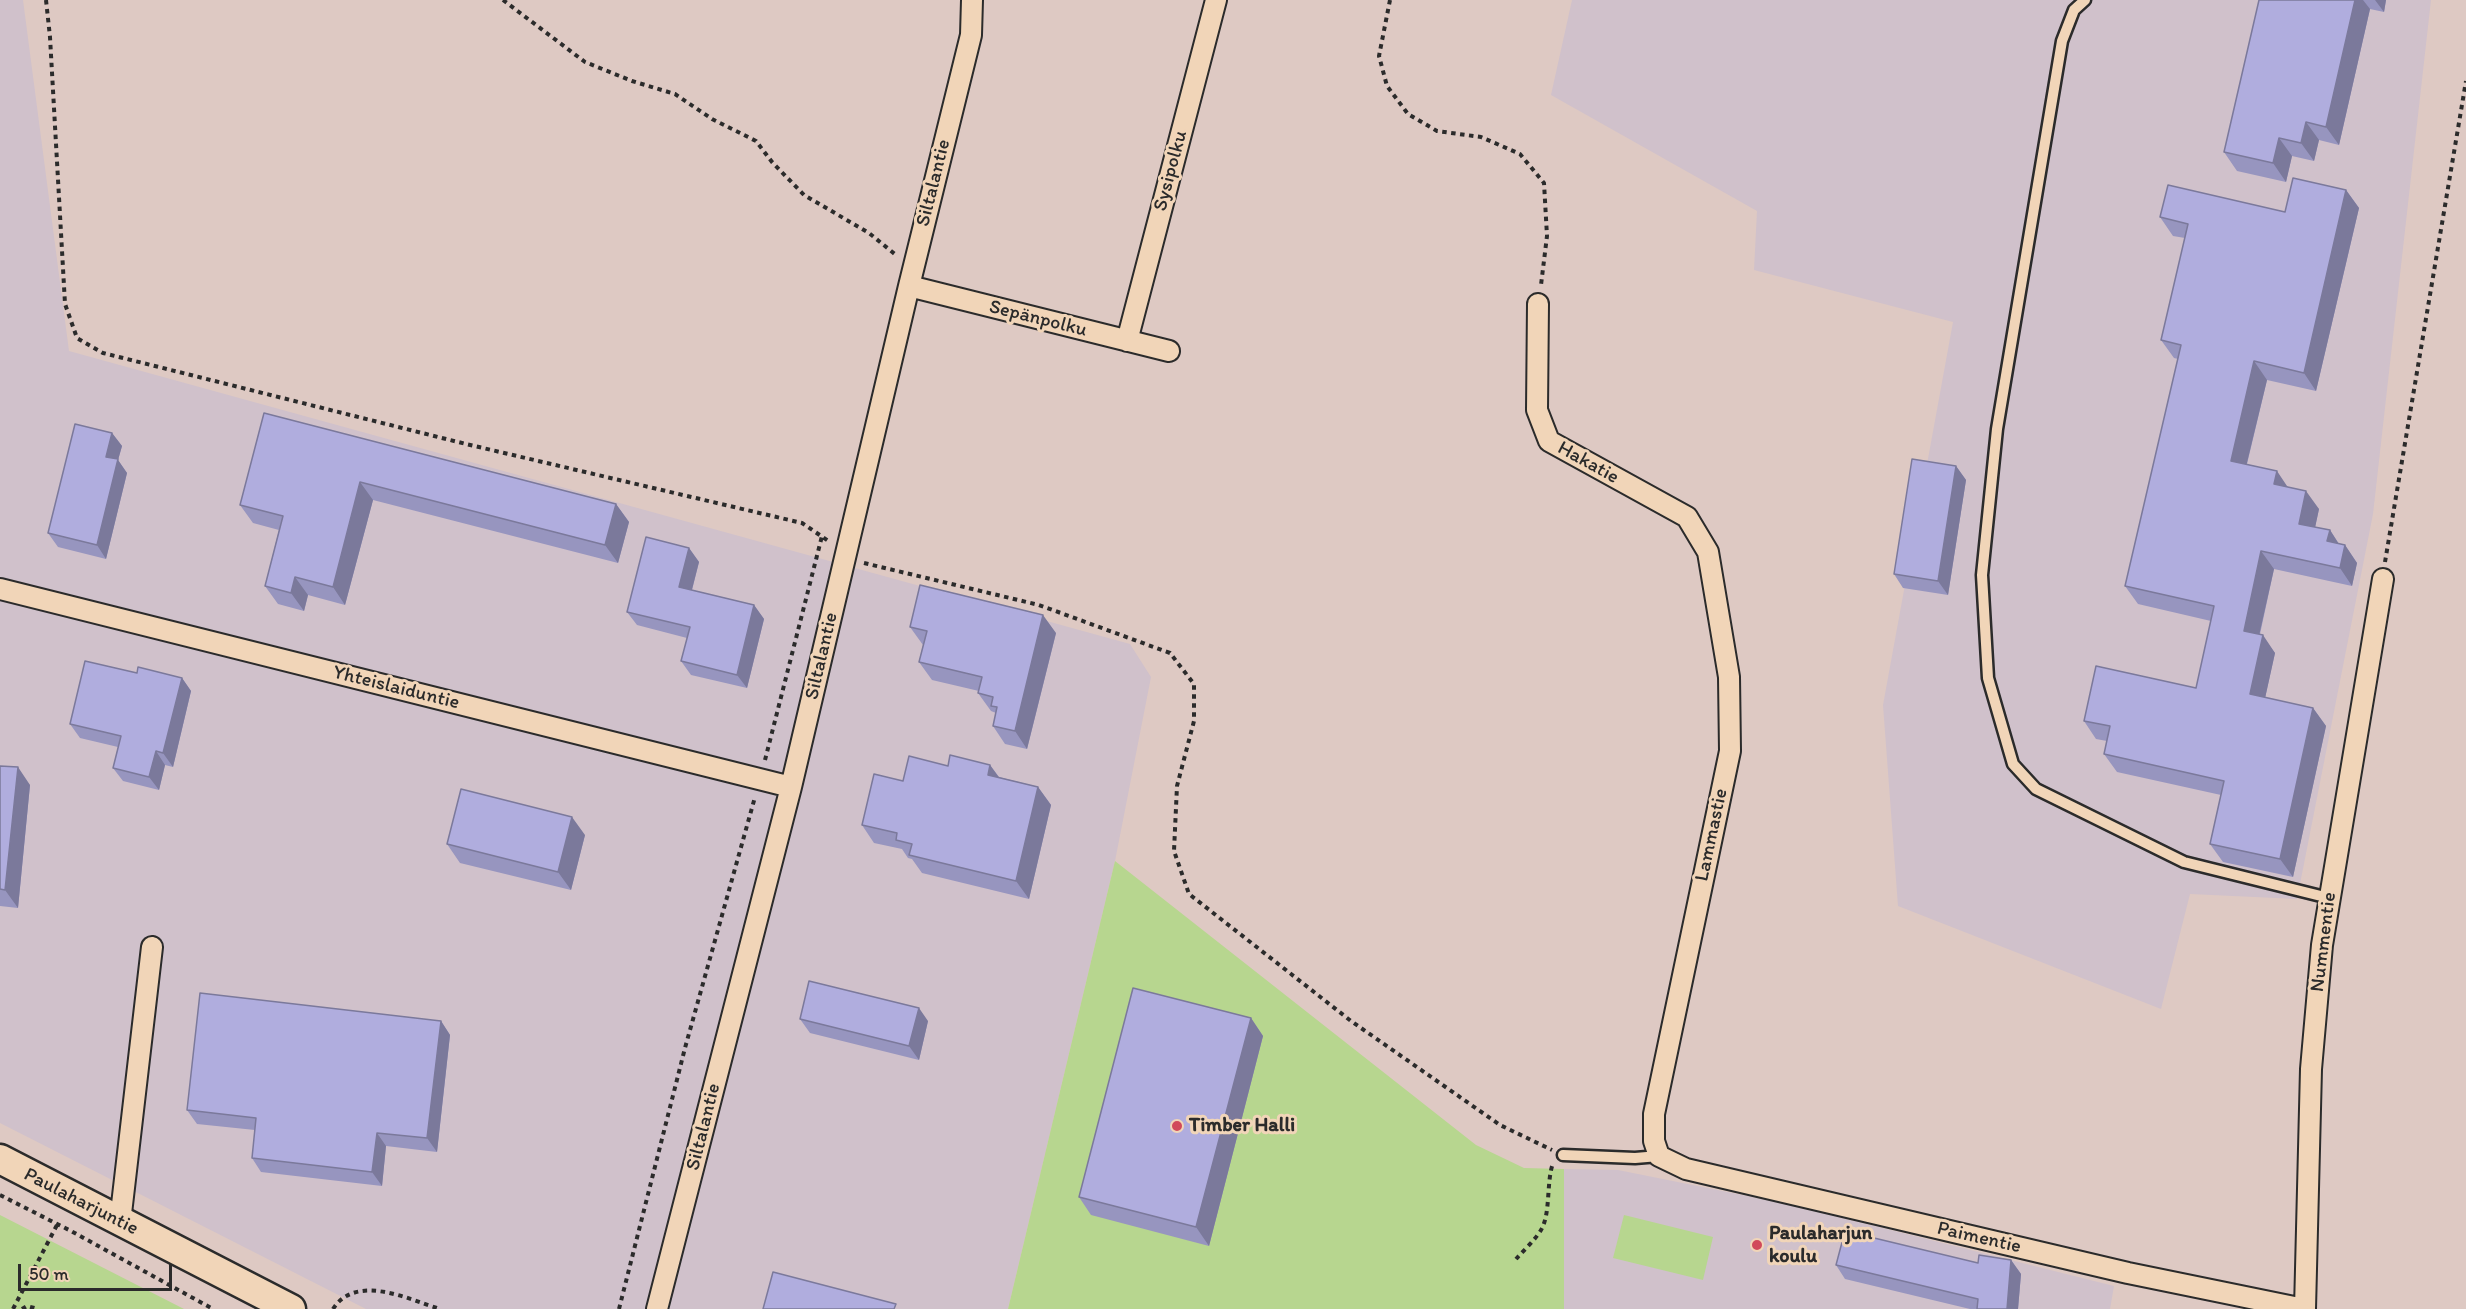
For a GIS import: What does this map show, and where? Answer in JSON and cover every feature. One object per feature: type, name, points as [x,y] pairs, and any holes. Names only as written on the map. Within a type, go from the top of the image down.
[{"type":"main road","name":"Paulaharjuntie","points":[[0,1160],[291,1309]]},
{"type":"street","name":"Siltalantie","points":[[657,1309],[791,787],[909,285],[971,35],[972,0]]},
{"type":"street","name":"Sysipolku","points":[[1126,341],[1216,0]]},
{"type":"street","name":"Sepänpolku","points":[[909,285],[1169,351]]},
{"type":"street","name":"Hakatie","points":[[1538,304],[1537,410],[1549,441],[1687,517]]},
{"type":"street","name":"Lammastie","points":[[1659,1156],[1654,1141],[1654,1114],[1730,751],[1729,677],[1708,552],[1687,517]]},
{"type":"street","name":"Nummentie","points":[[2304,1309],[2311,1069],[2322,945],[2383,579]]},
{"type":"street","name":"Yhteislaiduntie","points":[[0,589],[791,787]]},
{"type":"street","points":[[120,1222],[152,947]]},
{"type":"street","name":"Paimentie","points":[[1659,1156],[1698,1172],[2128,1273],[2304,1309]]},
{"type":"lane","points":[[2085,0],[2074,10],[2062,41],[1997,429],[1982,575],[1988,678],[2013,764],[2036,789],[2184,862],[2330,898]]},
{"type":"lane","points":[[1563,1155],[1635,1158],[1659,1156]]},
{"type":"path","points":[[46,0],[65,304],[76,338],[103,353],[466,444],[802,523],[846,554],[862,562],[1039,605],[1170,653],[1194,684],[1194,721],[1177,786],[1174,851],[1189,894],[1360,1027],[1500,1125],[1563,1155],[1553,1163],[1548,1179],[1547,1202],[1542,1228],[1516,1259]]},
{"type":"path","points":[[503,0],[585,62],[632,81],[675,94],[712,119],[756,141],[772,162],[804,195],[869,233],[897,255]]},
{"type":"path","points":[[1390,0],[1379,56],[1387,87],[1407,114],[1437,130],[1481,137],[1520,154],[1544,183],[1547,236],[1538,304]]},
{"type":"path","points":[[2383,579],[2466,81]]},
{"type":"path","points":[[619,1309],[685,1048],[760,779],[822,536]]},
{"type":"path","points":[[0,1195],[213,1309]]},
{"type":"path","points":[[13,1309],[57,1224]]},
{"type":"path","points":[[333,1309],[338,1300],[357,1290],[383,1291],[440,1309]]},
{"type":"path","points":[[22,1309],[27,1306],[38,1309]]},
{"type":"shaded area","points":[[0,0],[23,0],[69,351],[1130,644],[1151,677],[1115,861],[1008,1309],[366,1309],[0,1123]]},
{"type":"shaded area","points":[[1572,0],[2431,0],[2373,514],[2297,899],[2190,894],[2161,1009],[1898,906],[1883,705],[1953,322],[1754,270],[1757,211],[1551,95]]},
{"type":"shaded area","name":"Paulaharjun koulu","points":[[1564,1169],[1618,1170],[1787,1204],[2114,1286],[2110,1309],[1564,1309]]},
{"type":"green space","points":[[1115,861],[1476,1145],[1524,1168],[1564,1169],[1564,1309],[1008,1309]]},
{"type":"green space","points":[[0,1215],[184,1309],[0,1309]]},
{"type":"green space","points":[[1624,1215],[1713,1237],[1703,1280],[1613,1258]]},
{"type":"building","points":[[2259,0],[2355,0],[2326,127],[2306,122],[2301,143],[2279,138],[2273,163],[2224,152]]},
{"type":"building","points":[[2293,178],[2346,190],[2304,373],[2254,361],[2231,461],[2277,471],[2274,484],[2306,491],[2299,524],[2330,530],[2327,541],[2345,545],[2340,568],[2261,551],[2244,631],[2263,635],[2250,694],[2313,708],[2280,859],[2210,844],[2224,781],[2104,754],[2110,726],[2084,721],[2096,666],[2196,688],[2214,606],[2125,586],[2181,345],[2161,340],[2188,224],[2160,217],[2168,185],[2285,212]]},
{"type":"building","points":[[264,413],[616,504],[605,545],[360,482],[333,587],[295,577],[291,593],[265,586],[283,516],[240,505]]},
{"type":"building","points":[[75,424],[112,433],[106,457],[118,459],[97,545],[48,533]]},
{"type":"building","points":[[1912,459],[1956,466],[1938,581],[1894,574]]},
{"type":"building","points":[[646,537],[689,548],[679,587],[754,605],[737,675],[681,661],[690,627],[627,612]]},
{"type":"building","points":[[920,585],[1043,615],[1015,731],[993,726],[997,707],[991,706],[993,697],[978,693],[982,677],[919,662],[927,631],[910,627]]},
{"type":"building","points":[[85,661],[137,673],[138,667],[182,678],[163,753],[156,751],[149,777],[113,768],[121,736],[70,724]]},
{"type":"building","points":[[950,755],[990,765],[988,775],[1038,787],[1016,881],[909,855],[912,844],[896,840],[897,833],[862,825],[874,774],[903,781],[909,756],[948,766]]},
{"type":"building","points":[[0,766],[18,767],[5,890],[0,889]]},
{"type":"building","points":[[461,789],[572,817],[558,872],[447,844]]},
{"type":"building","points":[[809,981],[919,1008],[909,1046],[800,1019]]},
{"type":"building","name":"Timber Halli","points":[[1133,988],[1251,1018],[1196,1227],[1079,1197]]},
{"type":"building","points":[[200,993],[441,1021],[427,1138],[377,1133],[372,1172],[252,1158],[256,1118],[187,1110]]},
{"type":"building","points":[[1845,1231],[1978,1263],[1979,1255],[2011,1260],[2007,1309],[1977,1309],[1978,1299],[1836,1265]]},
{"type":"building","points":[[773,1272],[896,1304],[894,1309],[763,1309]]},
{"type":"place","name":"Timber Halli","points":[[1177,1126]]},
{"type":"place","name":"Paulaharjun koulu","points":[[1757,1245]]}]
